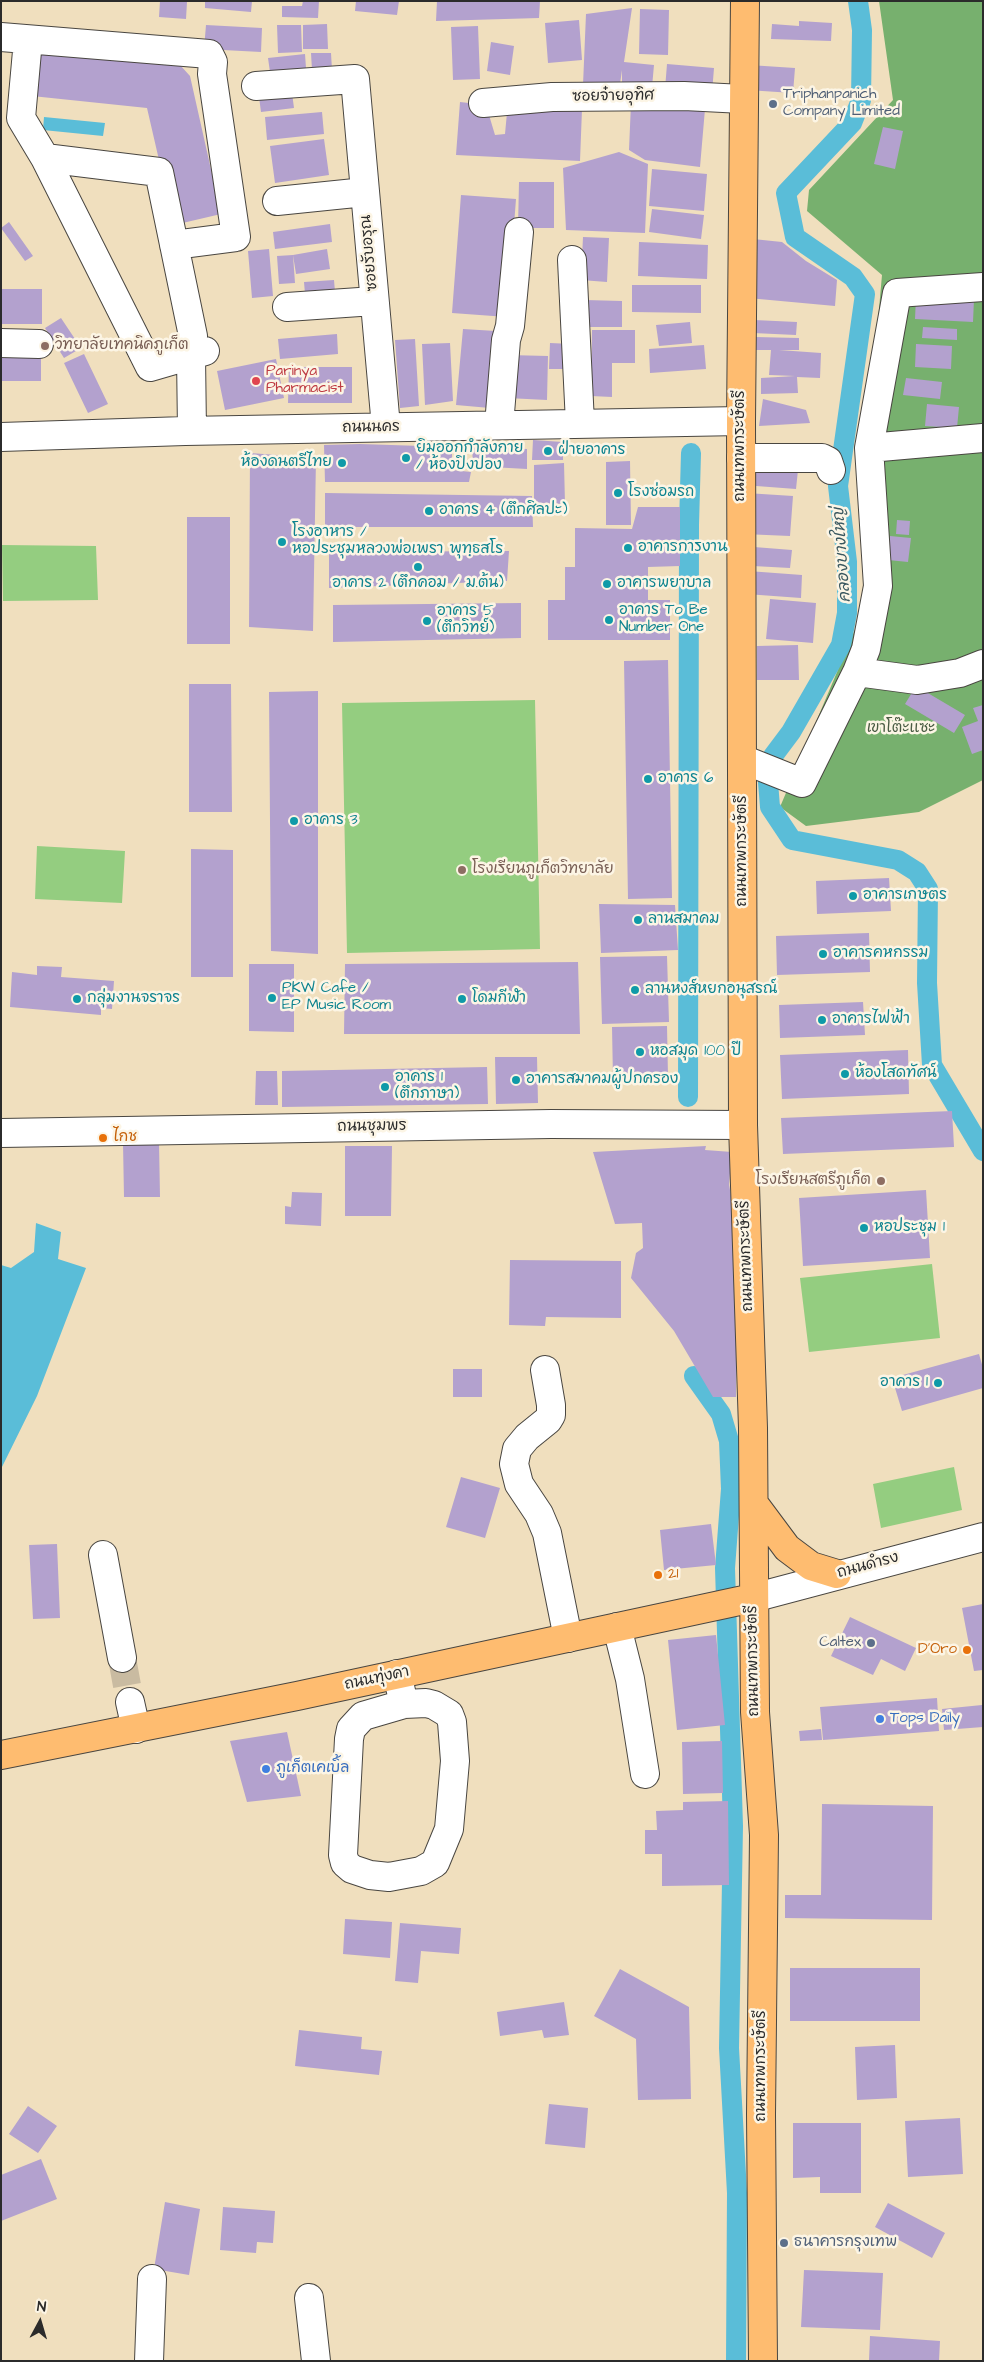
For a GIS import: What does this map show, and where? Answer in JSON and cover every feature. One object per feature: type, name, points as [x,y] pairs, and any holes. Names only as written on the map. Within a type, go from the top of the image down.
[{"type":"main road","name":"ถนนเทพกระษัตรี","points":[[745,1],[741,421],[746,761],[743,1124],[755,1505],[736,1602],[755,1712],[764,1835],[761,2104],[763,2361]]},
{"type":"main road","points":[[755,1505],[776,1537],[787,1548],[811,1566],[837,1574]]},
{"type":"main road","name":"ถนนทุ่งคา","points":[[1,1755],[136,1729],[736,1602]]},
{"type":"street","points":[[174,245],[236,237],[212,74],[212,62],[209,54],[14,38],[22,118],[45,158],[150,367],[196,348]]},
{"type":"street","name":"ซอยรับอรุณ","points":[[256,86],[355,79],[386,428]]},
{"type":"street","name":"ซอยจ๋ายอุทิศ","points":[[483,103],[552,98],[684,96],[744,99]]},
{"type":"street","points":[[45,158],[159,172],[196,348],[201,431]]},
{"type":"street","points":[[277,201],[365,192]]},
{"type":"street","points":[[499,424],[506,340],[510,326],[519,232]]},
{"type":"street","points":[[572,260],[580,423]]},
{"type":"street","points":[[746,761],[802,783],[857,672],[866,648],[878,586],[867,464],[897,293],[983,287]]},
{"type":"street","points":[[286,307],[374,301]]},
{"type":"street","points":[[1,343],[39,344]]},
{"type":"street","name":"ถนนนคร","points":[[1,437],[499,424],[741,421]]},
{"type":"street","points":[[867,464],[983,438]]},
{"type":"street","points":[[741,458],[822,458],[828,461],[831,470]]},
{"type":"street","points":[[857,672],[917,680],[960,673],[983,664]]},
{"type":"street","name":"ถนนชุมพร","points":[[1,1133],[551,1124],[743,1124]]},
{"type":"street","points":[[545,1370],[551,1415],[517,1448],[514,1464],[519,1484],[539,1514],[547,1532],[568,1638]]},
{"type":"street","name":"ถนนดำรง","points":[[736,1602],[983,1536]]},
{"type":"street","points":[[103,1555],[122,1658]]},
{"type":"street","points":[[617,1627],[630,1679],[645,1774]]},
{"type":"street","points":[[397,1674],[404,1704]]},
{"type":"street","points":[[130,1702],[136,1729]]},
{"type":"street","points":[[426,1703],[434,1705],[449,1714],[452,1722],[455,1761],[449,1829],[436,1863],[421,1871],[389,1877],[370,1875],[352,1869],[345,1863],[343,1855],[351,1729],[363,1716],[404,1704],[426,1703]]},
{"type":"street","points":[[150,2361],[152,2279]]},
{"type":"street","points":[[309,2298],[316,2361]]},
{"type":"green space","name":"เขาโต๊ะแซะ","points":[[879,1],[983,1],[983,780],[919,812],[806,826],[780,807],[870,594],[866,456],[882,275],[807,211],[809,190],[893,100]]},
{"type":"green space","points":[[2,545],[96,546],[98,600],[3,601]]},
{"type":"green space","points":[[535,700],[540,949],[347,953],[342,703]]},
{"type":"green space","points":[[37,846],[125,851],[122,903],[35,899]]},
{"type":"green space","points":[[932,1264],[940,1338],[809,1352],[800,1278]]},
{"type":"green space","points":[[954,1467],[962,1510],[881,1528],[873,1484]]},
{"type":"water","points":[[44,117],[105,123],[103,136],[43,130]]},
{"type":"water","points":[[36,1223],[61,1232],[58,1259],[86,1268],[37,1396],[1,1469],[1,1265],[11,1268],[34,1252]]},
{"type":"building","points":[[160,1],[187,2],[186,19],[159,17]]},
{"type":"building","points":[[205,1],[252,1],[251,12],[205,8]]},
{"type":"building","points":[[303,1],[319,1],[318,18],[282,17],[282,6],[302,6]]},
{"type":"building","points":[[356,1],[399,1],[397,15],[355,11]]},
{"type":"building","points":[[437,1],[540,1],[539,18],[436,21]]},
{"type":"building","points":[[632,8],[624,62],[654,65],[652,87],[622,84],[622,70],[620,84],[583,85],[586,14]]},
{"type":"building","points":[[640,9],[669,10],[668,55],[639,54]]},
{"type":"building","points":[[579,20],[582,60],[548,63],[545,23]]},
{"type":"building","points":[[799,21],[832,23],[831,41],[771,39],[772,24],[799,26]]},
{"type":"building","points":[[327,24],[328,49],[303,49],[303,25]]},
{"type":"building","points":[[206,25],[262,28],[261,52],[204,49]]},
{"type":"building","points":[[277,25],[301,25],[302,52],[278,53]]},
{"type":"building","points":[[478,26],[480,79],[453,80],[451,27]]},
{"type":"building","points":[[491,42],[514,46],[510,75],[487,71]]},
{"type":"building","points":[[37,48],[180,65],[190,76],[221,214],[174,225],[147,108],[32,96]]},
{"type":"building","points":[[311,53],[331,53],[332,70],[312,70]]},
{"type":"building","points":[[305,54],[306,68],[270,72],[268,58]]},
{"type":"building","points":[[667,64],[714,68],[712,93],[665,89]]},
{"type":"building","points":[[749,65],[795,68],[793,93],[747,90]]},
{"type":"building","points":[[292,93],[294,108],[261,112],[259,97]]},
{"type":"building","points":[[460,102],[486,105],[495,135],[505,134],[508,102],[582,109],[580,161],[456,155]]},
{"type":"building","points":[[631,103],[705,109],[700,167],[645,160],[629,150]]},
{"type":"building","points":[[322,112],[324,134],[267,140],[265,117]]},
{"type":"building","points":[[883,127],[903,131],[895,169],[874,164]]},
{"type":"building","points":[[324,139],[329,175],[275,183],[270,146]]},
{"type":"building","points":[[619,152],[648,164],[645,233],[566,230],[563,168]]},
{"type":"building","points":[[652,169],[707,174],[704,211],[649,206]]},
{"type":"building","points":[[519,182],[554,182],[554,228],[518,228]]},
{"type":"building","points":[[461,195],[516,199],[507,317],[452,313]]},
{"type":"building","points":[[652,209],[704,215],[701,239],[649,232]]},
{"type":"building","points":[[9,222],[33,256],[25,261],[1,228]]},
{"type":"building","points":[[330,224],[332,242],[275,249],[273,232]]},
{"type":"building","points":[[583,237],[609,238],[607,282],[581,280]]},
{"type":"building","points":[[753,239],[782,242],[806,261],[837,280],[835,306],[748,298]]},
{"type":"building","points":[[639,242],[708,245],[707,279],[638,276]]},
{"type":"building","points":[[269,249],[273,296],[252,298],[248,251]]},
{"type":"building","points":[[327,249],[330,269],[296,274],[293,255]]},
{"type":"building","points":[[293,255],[295,283],[279,284],[277,256]]},
{"type":"building","points":[[334,280],[335,292],[305,294],[304,282]]},
{"type":"building","points":[[632,285],[701,285],[701,313],[632,312]]},
{"type":"building","points":[[1,289],[42,289],[42,324],[1,324]]},
{"type":"building","points":[[916,297],[974,299],[973,322],[915,319]]},
{"type":"building","points":[[585,300],[622,301],[622,327],[585,327]]},
{"type":"building","points":[[61,318],[81,348],[64,358],[45,328]]},
{"type":"building","points":[[754,320],[797,322],[796,335],[753,333]]},
{"type":"building","points":[[690,322],[692,343],[659,346],[656,325]]},
{"type":"building","points":[[923,327],[957,329],[957,340],[922,338]]},
{"type":"building","points":[[463,329],[496,331],[490,408],[456,405]]},
{"type":"building","points":[[592,330],[635,330],[635,363],[612,363],[612,397],[591,396]]},
{"type":"building","points":[[337,334],[338,354],[280,359],[278,339]]},
{"type":"building","points":[[755,337],[799,338],[799,350],[779,350],[821,353],[820,378],[797,377],[798,393],[761,394],[761,378],[795,376],[769,375],[771,350],[755,350]]},
{"type":"building","points":[[415,339],[419,406],[400,408],[395,340]]},
{"type":"building","points":[[450,343],[453,401],[425,405],[422,344]]},
{"type":"building","points":[[550,343],[572,344],[572,369],[549,369]]},
{"type":"building","points":[[916,344],[952,346],[951,369],[915,367]]},
{"type":"building","points":[[704,345],[706,369],[650,373],[649,349]]},
{"type":"building","points":[[84,354],[108,404],[88,413],[64,363]]},
{"type":"building","points":[[508,355],[548,356],[547,400],[507,398]]},
{"type":"building","points":[[1,357],[41,357],[41,381],[1,381]]},
{"type":"building","points":[[276,359],[284,398],[225,410],[217,371]]},
{"type":"building","points":[[289,367],[352,367],[352,403],[288,403]]},
{"type":"building","points":[[906,378],[942,382],[940,399],[903,395]]},
{"type":"building","points":[[763,399],[806,410],[810,423],[759,426]]},
{"type":"building","points":[[927,404],[959,407],[957,428],[925,426]]},
{"type":"building","name":"ฝ่ายอาคาร","points":[[533,440],[563,442],[563,460],[532,460]]},
{"type":"building","name":"ยิมออกกำลังกาย / ห้องปิงปอง","points":[[360,444],[452,447],[452,470],[471,472],[469,482],[325,482],[324,445]]},
{"type":"building","points":[[472,446],[527,449],[527,469],[473,466]]},
{"type":"building","name":"โรงอาหาร / หอประชุมหลวงพ่อเพรา พุทฺธสโร","points":[[250,453],[316,458],[313,631],[249,627]]},
{"type":"building","name":"โรงซ่อมรถ","points":[[630,461],[631,525],[606,525],[606,462]]},
{"type":"building","points":[[564,463],[565,504],[534,503],[534,465]]},
{"type":"building","points":[[745,466],[798,470],[796,489],[743,485]]},
{"type":"building","name":"อาคาร 4 (ตึกศิลปะ)","points":[[325,493],[532,496],[533,527],[325,527]]},
{"type":"building","points":[[746,493],[793,496],[790,536],[743,534]]},
{"type":"building","points":[[638,507],[680,507],[680,566],[648,567],[648,600],[670,600],[670,640],[548,640],[548,600],[565,600],[565,567],[575,567],[575,528],[632,529]]},
{"type":"building","points":[[187,517],[230,517],[230,644],[187,644]]},
{"type":"building","points":[[897,520],[910,521],[909,535],[896,534]]},
{"type":"building","points":[[890,536],[911,538],[908,562],[888,560]]},
{"type":"building","points":[[754,547],[792,550],[790,568],[753,566]]},
{"type":"building","name":"อาคาร 2 (ตึกคอม / ม.ต้น)","points":[[509,551],[507,581],[329,588],[329,552]]},
{"type":"building","points":[[748,571],[802,575],[801,598],[746,594]]},
{"type":"building","points":[[770,599],[816,603],[813,643],[766,639]]},
{"type":"building","name":"อาคาร 5 (ตึกวิทย์)","points":[[521,603],[521,638],[333,642],[333,605]]},
{"type":"building","points":[[798,645],[799,680],[757,680],[757,646]]},
{"type":"building","name":"อาคาร 6","points":[[668,660],[672,898],[628,899],[624,661]]},
{"type":"building","points":[[189,684],[231,684],[232,812],[189,812]]},
{"type":"building","points":[[916,686],[965,715],[954,733],[905,704]]},
{"type":"building","name":"อาคาร 3","points":[[318,691],[318,954],[271,951],[269,692]]},
{"type":"building","points":[[983,705],[983,750],[972,754],[962,727],[978,721],[973,708]]},
{"type":"building","points":[[191,849],[233,850],[233,977],[191,977]]},
{"type":"building","name":"อาคารเกษตร","points":[[889,878],[891,911],[817,914],[816,881]]},
{"type":"building","name":"ลานสมาคม","points":[[599,904],[675,905],[678,950],[601,953]]},
{"type":"building","name":"อาคารคหกรรม","points":[[869,933],[870,972],[777,975],[776,936]]},
{"type":"building","name":"ลานหงส์หยกอนุสรณ์","points":[[667,956],[669,1022],[602,1024],[600,957]]},
{"type":"building","name":"โดมกีฬา","points":[[578,962],[580,1034],[344,1034],[345,964]]},
{"type":"building","name":"PKW Cafe / EP Music Room","points":[[249,964],[294,964],[294,1032],[249,1031]]},
{"type":"building","points":[[37,966],[62,967],[61,977],[114,981],[112,1009],[101,1008],[101,1015],[10,1007],[12,972],[37,975]]},
{"type":"building","name":"อาคารไฟฟ้า","points":[[863,1002],[865,1035],[780,1038],[779,1005]]},
{"type":"building","name":"หอสมุด 100 ปี","points":[[667,1026],[668,1077],[613,1079],[612,1027]]},
{"type":"building","name":"ห้องโสดทัศน์","points":[[908,1050],[909,1094],[782,1099],[780,1055]]},
{"type":"building","name":"อาคารสมาคมผู้ปกครอง","points":[[495,1057],[537,1057],[538,1103],[496,1104]]},
{"type":"building","name":"อาคาร 1 (ตึกภาษา)","points":[[487,1067],[488,1104],[282,1107],[282,1071]]},
{"type":"building","points":[[256,1071],[277,1071],[278,1105],[255,1105]]},
{"type":"building","points":[[952,1111],[954,1147],[783,1154],[781,1118]]},
{"type":"building","points":[[159,1142],[160,1197],[124,1197],[123,1143]]},
{"type":"building","points":[[345,1146],[392,1146],[391,1216],[345,1216]]},
{"type":"building","points":[[706,1146],[705,1150],[732,1152],[729,1184],[735,1220],[732,1247],[737,1247],[736,1397],[713,1397],[674,1331],[631,1278],[636,1253],[643,1248],[642,1223],[615,1224],[593,1152]]},
{"type":"building","name":"หอประชุม 1","points":[[926,1190],[930,1258],[803,1266],[799,1198]]},
{"type":"building","points":[[292,1192],[322,1193],[321,1226],[285,1224],[285,1206],[291,1207]]},
{"type":"building","points":[[510,1260],[621,1261],[621,1318],[546,1317],[545,1326],[509,1325]]},
{"type":"building","name":"อาคาร 1","points":[[979,1354],[983,1368],[983,1388],[902,1411],[892,1378]]},
{"type":"building","points":[[453,1369],[482,1369],[482,1397],[453,1397]]},
{"type":"building","points":[[461,1477],[500,1488],[485,1538],[446,1527]]},
{"type":"building","points":[[711,1524],[716,1565],[664,1570],[660,1530]]},
{"type":"building","points":[[57,1544],[60,1618],[33,1619],[29,1545]]},
{"type":"building","points":[[983,1604],[983,1670],[974,1671],[962,1608]]},
{"type":"building","name":"Caltex","points":[[850,1617],[916,1648],[905,1671],[881,1659],[873,1675],[831,1656]]},
{"type":"building","points":[[716,1635],[725,1725],[677,1730],[668,1640]]},
{"type":"building","name":"Tops Daily","points":[[937,1698],[939,1731],[823,1740],[820,1707]]},
{"type":"building","points":[[982,1705],[983,1727],[944,1730],[942,1709]]},
{"type":"building","points":[[821,1729],[822,1740],[800,1741],[799,1731]]},
{"type":"building","name":"ภูเก็ตเคเบิ้ล","points":[[287,1732],[301,1796],[247,1802],[230,1741]]},
{"type":"building","points":[[722,1741],[723,1793],[683,1794],[682,1742]]},
{"type":"building","points":[[728,1801],[729,1885],[662,1886],[662,1854],[645,1854],[645,1830],[657,1830],[656,1811],[683,1810],[683,1802]]},
{"type":"building","points":[[822,1804],[933,1806],[932,1920],[785,1918],[785,1895],[821,1895]]},
{"type":"building","points":[[345,1919],[392,1922],[390,1958],[343,1954]]},
{"type":"building","points":[[400,1923],[461,1928],[459,1954],[421,1951],[418,1983],[395,1981]]},
{"type":"building","points":[[790,1968],[920,1968],[920,2021],[790,2021]]},
{"type":"building","points":[[620,1969],[689,2007],[691,2099],[638,2100],[636,2039],[594,2016]]},
{"type":"building","points":[[564,2002],[569,2035],[544,2038],[542,2030],[500,2036],[497,2012]]},
{"type":"building","points":[[299,2030],[362,2037],[361,2049],[382,2051],[379,2075],[295,2066]]},
{"type":"building","points":[[895,2045],[897,2098],[857,2100],[855,2047]]},
{"type":"building","points":[[549,2104],[588,2108],[585,2148],[545,2144]]},
{"type":"building","points":[[28,2106],[57,2126],[38,2153],[9,2134]]},
{"type":"building","points":[[960,2118],[963,2174],[908,2177],[905,2121]]},
{"type":"building","points":[[793,2123],[861,2123],[861,2193],[820,2193],[820,2177],[793,2178]]},
{"type":"building","points":[[41,2159],[57,2199],[1,2221],[1,2175]]},
{"type":"building","points":[[165,2202],[200,2209],[189,2275],[154,2269]]},
{"type":"building","points":[[888,2203],[945,2233],[932,2258],[875,2227]]},
{"type":"building","points":[[223,2207],[275,2211],[273,2243],[257,2242],[256,2253],[220,2250]]},
{"type":"building","points":[[804,2270],[883,2273],[880,2330],[801,2327]]},
{"type":"building","points":[[870,2336],[940,2341],[939,2361],[869,2361]]},
{"type":"waterway","name":"คลองบางใหญ่","points":[[858,1],[862,30],[861,100],[852,123],[786,193],[795,237],[853,277],[865,294],[838,486],[847,562],[847,613],[841,645],[791,732],[773,756],[768,782],[770,807],[792,840],[898,860],[917,872],[928,889],[927,983],[932,1065],[983,1151]]},
{"type":"waterway","points":[[688,1097],[689,525],[691,453]]},
{"type":"waterway","points":[[694,1376],[721,1414],[729,1441],[731,1489],[725,1568],[733,1826],[729,2048],[737,2193],[736,2361]]},
{"type":"tunnel","points":[[122,1658],[130,1702]]},
{"type":"place","name":"Triphanpanich Company Limited","points":[[773,104]]},
{"type":"place","name":"วิทยาลัยเทคนิคภูเก็ต","points":[[45,346]]},
{"type":"place","name":"Parinya Pharmacist","points":[[256,381]]},
{"type":"place","name":"ฝ่ายอาคาร","points":[[548,451]]},
{"type":"place","name":"ยิมออกกำลังกาย / ห้องปิงปอง","points":[[406,458]]},
{"type":"place","name":"ห้องดนตรีไทย","points":[[342,463]]},
{"type":"place","name":"โรงซ่อมรถ","points":[[618,493]]},
{"type":"place","name":"อาคาร 4 (ตึกศิลปะ)","points":[[429,511]]},
{"type":"place","name":"โรงอาหาร / หอประชุมหลวงพ่อเพรา พุทฺธสโร","points":[[282,542]]},
{"type":"place","name":"อาคารการงาน","points":[[628,548]]},
{"type":"place","name":"อาคาร 2 (ตึกคอม / ม.ต้น)","points":[[418,567]]},
{"type":"place","name":"อาคารพยาบาล","points":[[607,584]]},
{"type":"place","name":"อาคาร To Be Number One","points":[[609,620]]},
{"type":"place","name":"อาคาร 5 (ตึกวิทย์)","points":[[427,621]]},
{"type":"place","name":"อาคาร 6","points":[[648,779]]},
{"type":"place","name":"อาคาร 3","points":[[294,821]]},
{"type":"place","name":"โรงเรียนภูเก็ตวิทยาลัย","points":[[462,870]]},
{"type":"place","name":"อาคารเกษตร","points":[[853,896]]},
{"type":"place","name":"ลานสมาคม","points":[[638,920]]},
{"type":"place","name":"อาคารคหกรรม","points":[[823,954]]},
{"type":"place","name":"ลานหงส์หยกอนุสรณ์","points":[[635,990]]},
{"type":"place","name":"PKW Cafe / EP Music Room","points":[[272,998]]},
{"type":"place","name":"กลุ่มงานจราจร","points":[[77,999]]},
{"type":"place","name":"โดมกีฬา","points":[[462,999]]},
{"type":"place","name":"อาคารไฟฟ้า","points":[[822,1020]]},
{"type":"place","name":"หอสมุด 100 ปี","points":[[640,1052]]},
{"type":"place","name":"ห้องโสดทัศน์","points":[[845,1074]]},
{"type":"place","name":"อาคารสมาคมผู้ปกครอง","points":[[516,1080]]},
{"type":"place","name":"อาคาร 1 (ตึกภาษา)","points":[[385,1087]]},
{"type":"place","name":"ไกช","points":[[103,1138]]},
{"type":"place","name":"โรงเรียนสตรีภูเก็ต","points":[[881,1181]]},
{"type":"place","name":"หอประชุม 1","points":[[864,1228]]},
{"type":"place","name":"อาคาร 1","points":[[938,1383]]},
{"type":"place","name":"21","points":[[658,1575]]},
{"type":"place","name":"Caltex","points":[[871,1643]]},
{"type":"place","name":"D'Oro","points":[[967,1650]]},
{"type":"place","name":"Tops Daily","points":[[880,1719]]},
{"type":"place","name":"ภูเก็ตเคเบิ้ล","points":[[266,1769]]},
{"type":"place","name":"ธนาคารกรุงเทพ","points":[[784,2243]]}]
